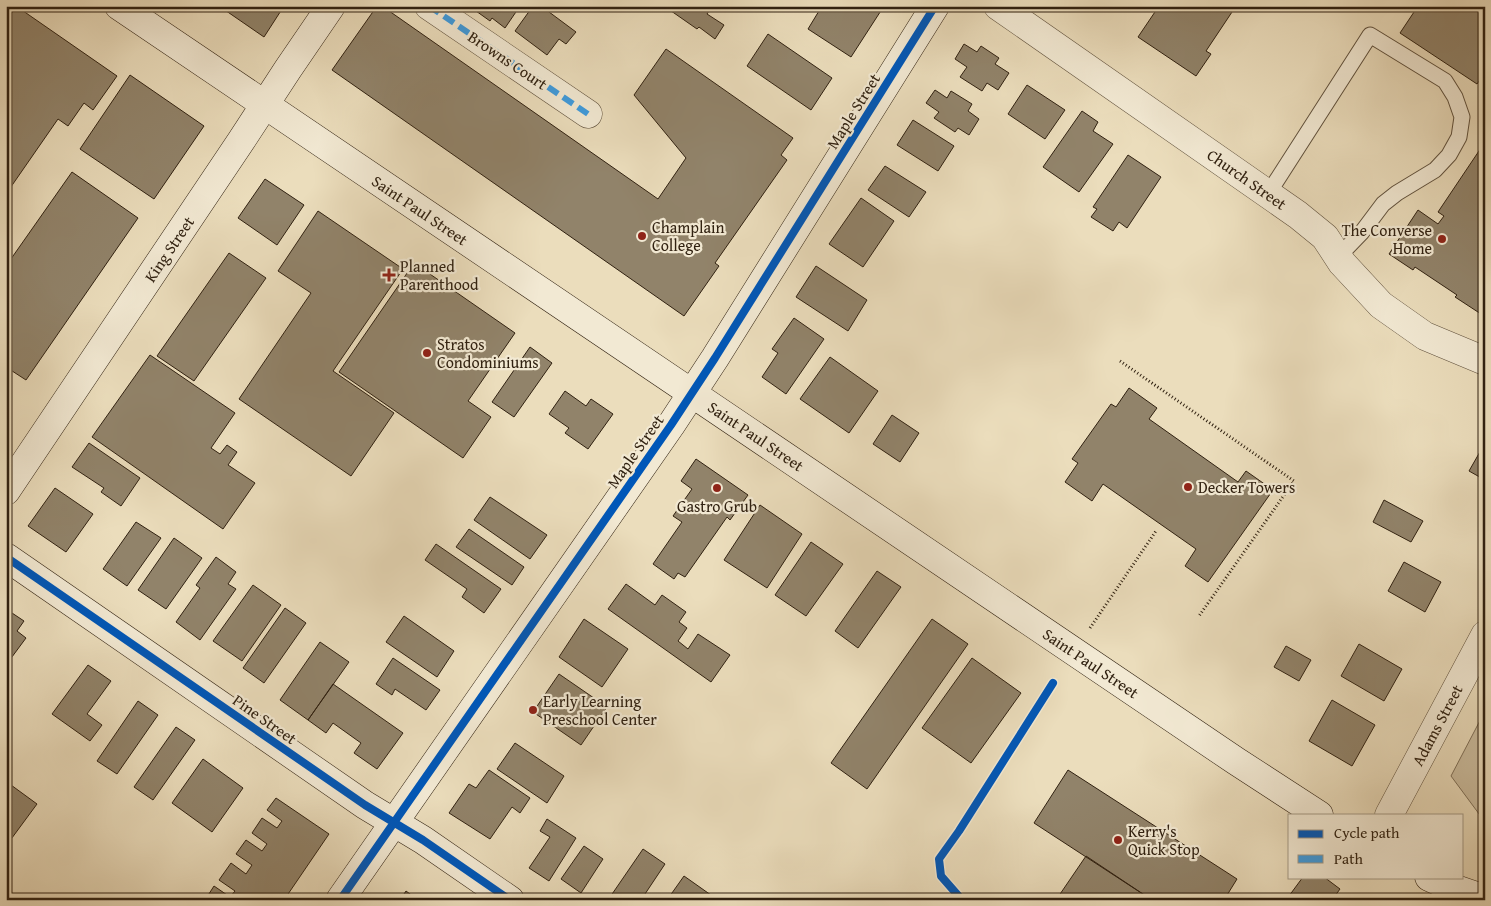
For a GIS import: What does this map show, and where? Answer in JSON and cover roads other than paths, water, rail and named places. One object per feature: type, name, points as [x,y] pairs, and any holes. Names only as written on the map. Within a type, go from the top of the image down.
[{"type":"street","name":"Saint Paul Street","points":[[119,6],[1236,762],[1317,814]]},
{"type":"street","name":"King Street","points":[[6,491],[331,6]]},
{"type":"street","name":"Browns Court","points":[[429,6],[588,114]]},
{"type":"street","name":"Maple Street","points":[[340,900],[692,393],[935,6]]},
{"type":"street","name":"Church Street","points":[[998,6],[1298,214],[1325,237],[1342,263],[1381,305],[1425,336],[1485,361]]},
{"type":"street","name":"Pine Street","points":[[6,557],[365,805],[423,840],[510,900]]},
{"type":"street","name":"Adams Street","points":[[1390,814],[1485,635]]},
{"type":"street","points":[[1431,878],[1485,899]]},
{"type":"lane","points":[[1268,194],[1370,35],[1446,82],[1455,97],[1462,116],[1459,137],[1449,155],[1435,170],[1397,193],[1383,204],[1362,232],[1338,257]]},
{"type":"place","name":"Champlain College","points":[[642,236]]},
{"type":"place","name":"The Converse Home","points":[[1442,239]]},
{"type":"place","name":"Planned Parenthood","points":[[389,275]]},
{"type":"place","name":"Stratos Condominiums","points":[[427,353]]},
{"type":"place","name":"Decker Towers","points":[[1188,487]]},
{"type":"place","name":"Gastro Grub","points":[[717,488]]},
{"type":"place","name":"Early Learning Preschool Center","points":[[533,710]]},
{"type":"place","name":"Kerry's Quick Stop","points":[[1118,840]]}]
